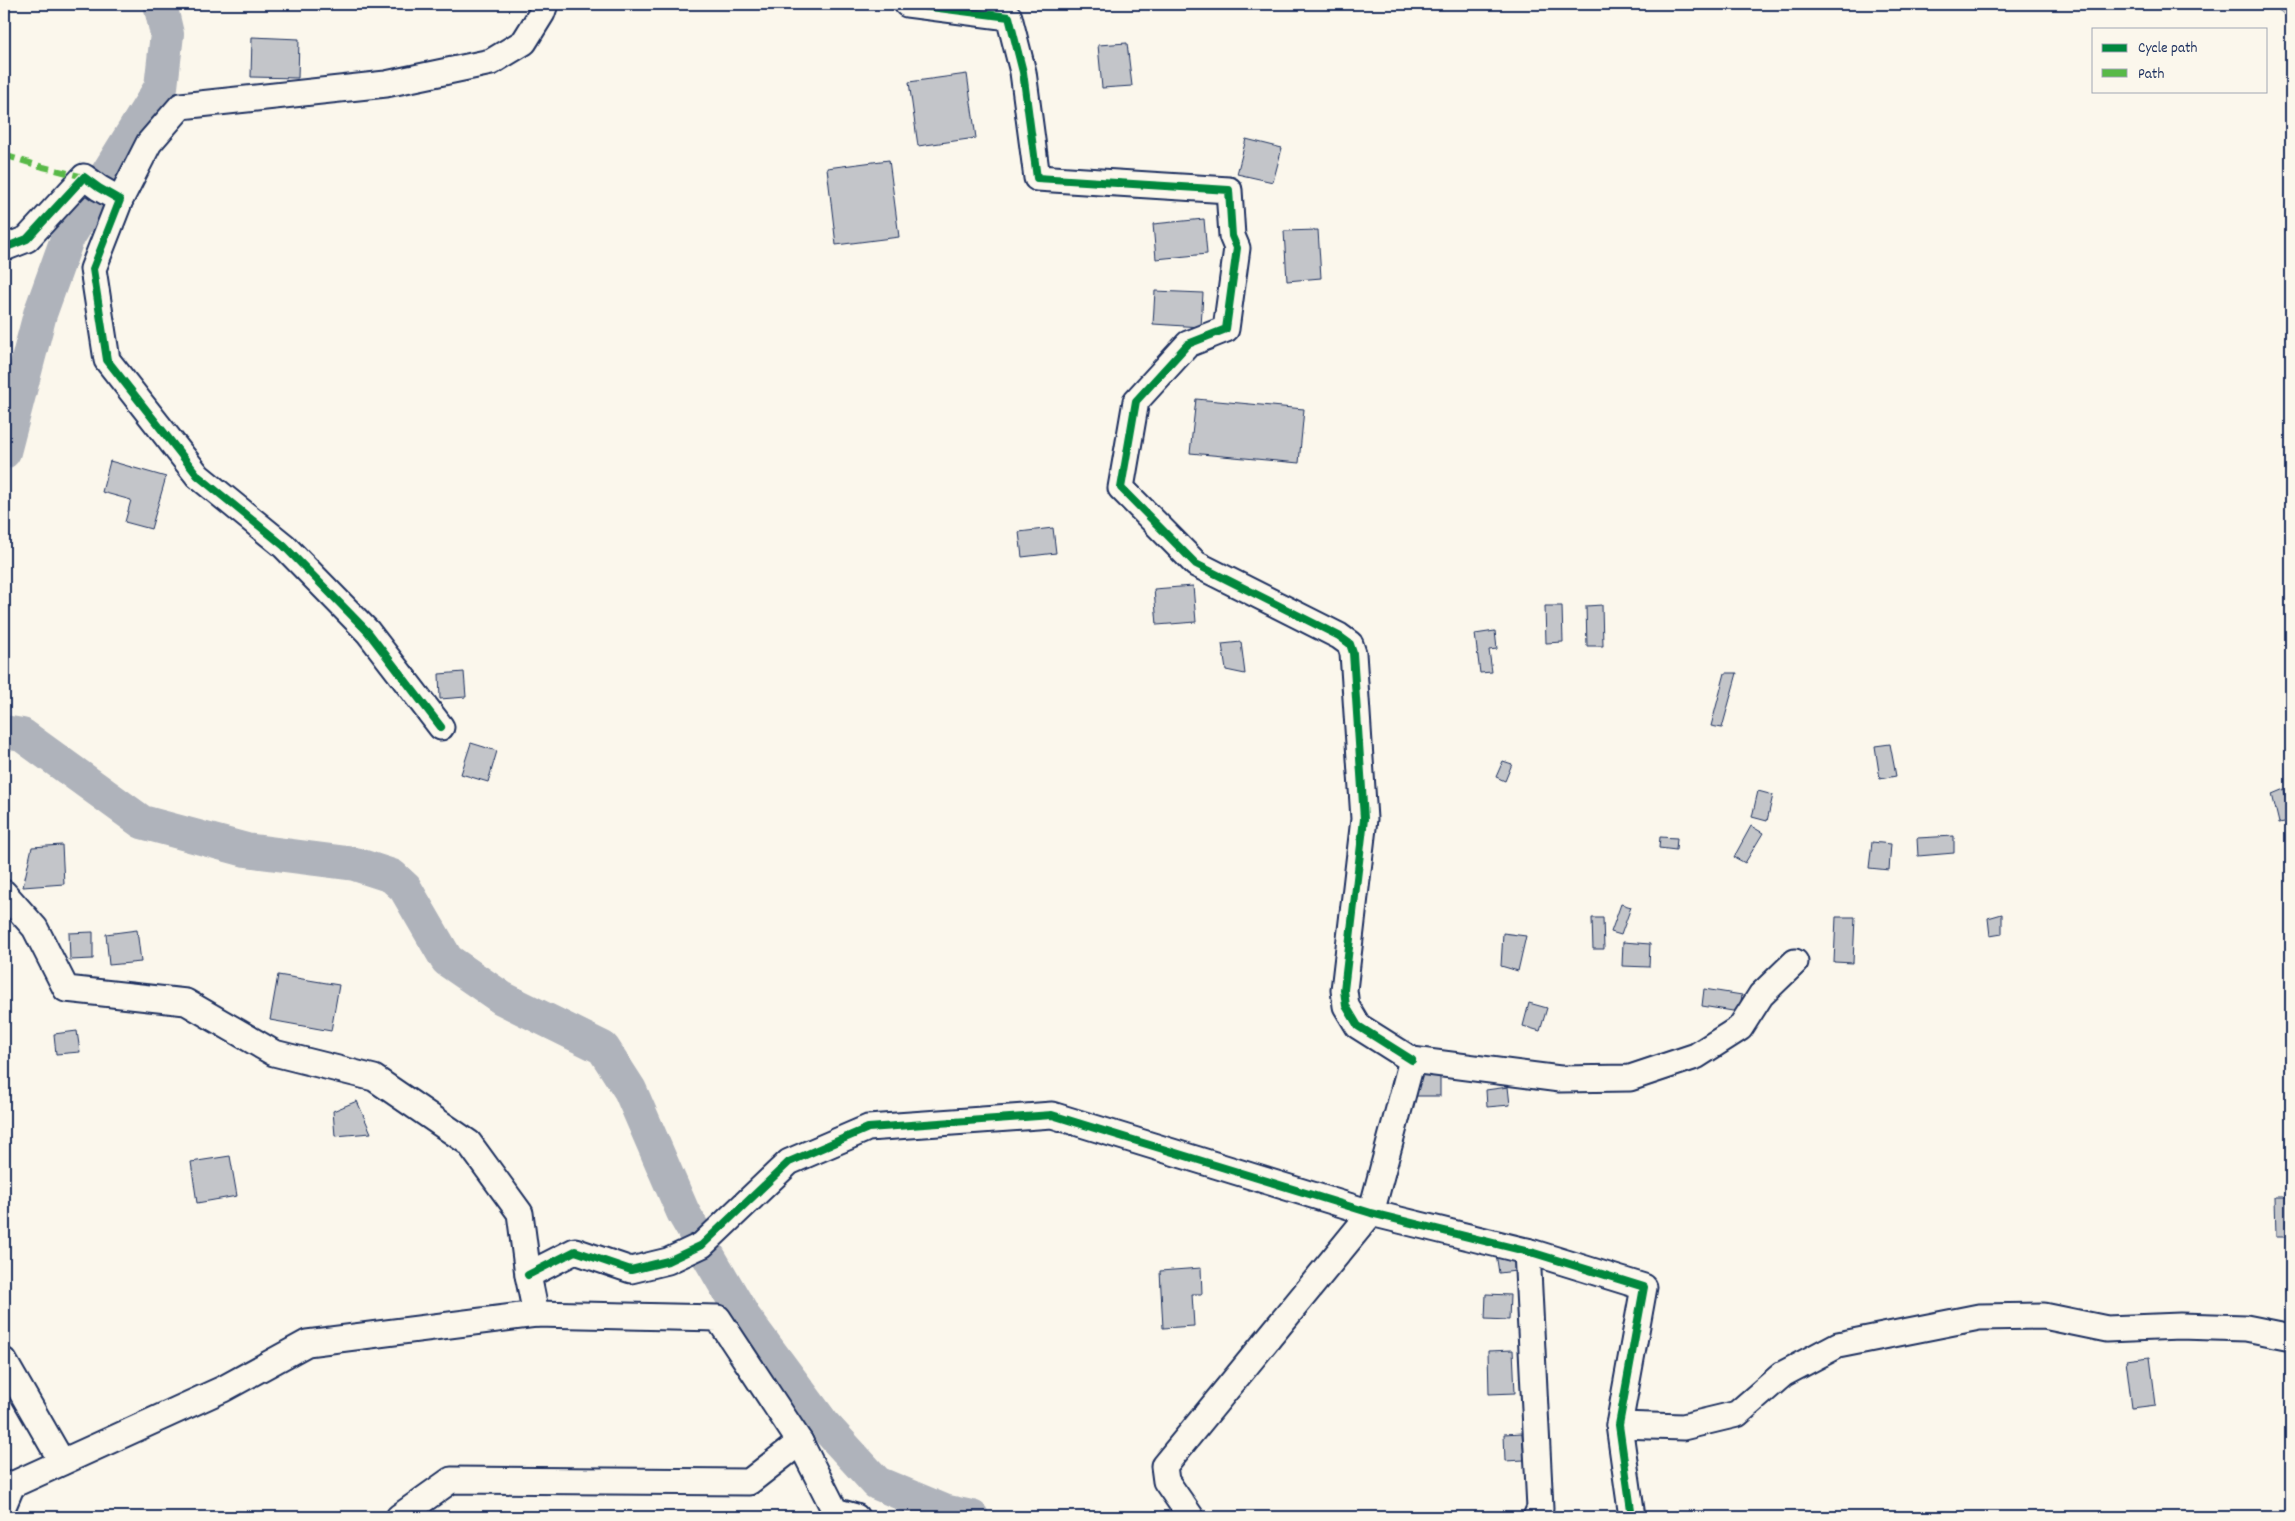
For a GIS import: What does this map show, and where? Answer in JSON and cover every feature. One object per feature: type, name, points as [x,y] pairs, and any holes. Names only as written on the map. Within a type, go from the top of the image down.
[{"type":"street","points":[[441,727],[368,632],[284,546],[198,476],[107,360],[93,269],[120,200],[149,143],[181,106],[386,84],[491,62],[524,42],[542,13],[545,4]]},
{"type":"street","points":[[907,4],[1009,17],[1023,72],[1037,178],[1230,190],[1232,236],[1237,248],[1226,329],[1188,344],[1136,401],[1121,488],[1196,564],[1339,636],[1350,644],[1353,653],[1364,819],[1344,990],[1346,1006],[1358,1026],[1412,1060],[1560,1079],[1630,1078],[1696,1056],[1740,1028],[1761,995],[1795,962]]},
{"type":"street","points":[[4,248],[27,239],[84,177],[120,200]]},
{"type":"street","points":[[4,894],[35,928],[66,989],[186,1002],[274,1053],[374,1078],[469,1143],[520,1213],[528,1276],[536,1314]]},
{"type":"street","points":[[1191,1517],[1166,1481],[1164,1466],[1371,1213],[1412,1060]]},
{"type":"street","points":[[528,1276],[575,1251],[631,1270],[668,1261],[702,1245],[789,1162],[868,1128],[1052,1115],[1371,1213],[1527,1251],[1644,1287],[1619,1425],[1632,1517]]},
{"type":"street","points":[[1527,1251],[1540,1508],[1536,1517]]},
{"type":"street","points":[[4,1504],[12,1485],[223,1389],[307,1343],[536,1314],[718,1318],[800,1442],[835,1511],[856,1517]]},
{"type":"street","points":[[1619,1425],[1683,1427],[1737,1414],[1783,1374],[1838,1345],[1979,1317],[2044,1316],[2107,1329],[2180,1326],[2246,1328],[2291,1337]]},
{"type":"street","points":[[4,1361],[62,1462]]},
{"type":"street","points":[[399,1517],[451,1480],[749,1482],[800,1442]]},
{"type":"shaded area","points":[[2271,4],[2291,4],[2291,20]]},
{"type":"building","points":[[252,37],[299,39],[298,78],[251,77]]},
{"type":"building","points":[[1127,43],[1132,86],[1102,88],[1098,45]]},
{"type":"building","points":[[967,74],[976,138],[918,146],[909,82]]},
{"type":"building","points":[[1246,139],[1282,148],[1273,182],[1237,174]]},
{"type":"building","points":[[889,160],[899,237],[836,245],[827,168]]},
{"type":"building","points":[[1204,219],[1207,254],[1156,259],[1153,224]]},
{"type":"building","points":[[1318,230],[1321,278],[1287,281],[1284,231]]},
{"type":"building","points":[[1155,291],[1203,293],[1201,327],[1153,324]]},
{"type":"building","points":[[1196,399],[1304,409],[1299,463],[1190,453]]},
{"type":"building","points":[[110,461],[166,477],[151,529],[125,522],[131,500],[102,492]]},
{"type":"building","points":[[1053,528],[1056,553],[1022,557],[1019,532]]},
{"type":"building","points":[[1193,586],[1196,622],[1157,625],[1154,589]]},
{"type":"building","points":[[1602,605],[1603,646],[1587,646],[1586,606]]},
{"type":"building","points":[[1545,606],[1562,606],[1563,642],[1546,643]]},
{"type":"building","points":[[1495,631],[1497,649],[1489,650],[1492,672],[1480,673],[1475,634]]},
{"type":"building","points":[[1241,642],[1245,674],[1226,670],[1222,644]]},
{"type":"building","points":[[464,672],[466,697],[440,699],[439,674]]},
{"type":"building","points":[[1725,673],[1737,673],[1722,728],[1711,726]]},
{"type":"building","points":[[471,743],[497,751],[488,782],[461,774]]},
{"type":"building","points":[[1890,744],[1896,776],[1880,779],[1875,746]]},
{"type":"building","points":[[1503,761],[1512,764],[1505,781],[1496,777]]},
{"type":"building","points":[[2284,789],[2290,821],[2279,823],[2272,794]]},
{"type":"building","points":[[1758,791],[1773,795],[1767,821],[1752,817]]},
{"type":"building","points":[[1751,826],[1763,833],[1745,863],[1734,857]]},
{"type":"building","points":[[1954,836],[1954,853],[1918,856],[1917,838]]},
{"type":"building","points":[[1660,837],[1677,838],[1676,850],[1659,848]]},
{"type":"building","points":[[1872,842],[1891,844],[1889,870],[1869,868]]},
{"type":"building","points":[[62,845],[64,884],[23,887],[32,847]]},
{"type":"building","points":[[1621,904],[1631,907],[1621,935],[1611,932]]},
{"type":"building","points":[[2002,914],[2002,934],[1990,936],[1988,918]]},
{"type":"building","points":[[1836,917],[1855,917],[1853,963],[1834,962]]},
{"type":"building","points":[[1592,918],[1603,918],[1604,949],[1593,949]]},
{"type":"building","points":[[137,930],[141,962],[109,965],[106,934]]},
{"type":"building","points":[[93,932],[93,959],[70,960],[69,933]]},
{"type":"building","points":[[1503,933],[1526,936],[1518,971],[1501,966]]},
{"type":"building","points":[[1623,942],[1650,944],[1649,967],[1622,966]]},
{"type":"building","points":[[278,975],[339,985],[331,1031],[270,1020]]},
{"type":"building","points":[[1704,989],[1742,995],[1739,1012],[1702,1006]]},
{"type":"building","points":[[1529,1003],[1547,1008],[1540,1031],[1523,1026]]},
{"type":"building","points":[[77,1031],[80,1052],[56,1054],[54,1034]]},
{"type":"building","points":[[1414,1071],[1440,1071],[1440,1096],[1414,1096]]},
{"type":"building","points":[[1508,1087],[1510,1105],[1487,1107],[1486,1090]]},
{"type":"building","points":[[357,1101],[371,1133],[335,1136],[333,1111]]},
{"type":"building","points":[[230,1156],[237,1196],[197,1203],[191,1162]]},
{"type":"building","points":[[2275,1197],[2291,1197],[2291,1237],[2276,1237]]},
{"type":"building","points":[[1514,1251],[1516,1271],[1499,1273],[1496,1253]]},
{"type":"building","points":[[1201,1268],[1202,1294],[1192,1294],[1194,1326],[1163,1328],[1160,1271]]},
{"type":"building","points":[[1486,1294],[1510,1295],[1509,1320],[1485,1319]]},
{"type":"building","points":[[1513,1350],[1515,1393],[1489,1394],[1488,1351]]},
{"type":"building","points":[[2150,1357],[2156,1405],[2132,1408],[2126,1360]]},
{"type":"building","points":[[1522,1433],[1524,1460],[1505,1461],[1504,1434]]},
{"type":"waterway","points":[[4,452],[40,314],[67,239],[161,87],[167,34],[160,4]]},
{"type":"waterway","points":[[4,732],[22,735],[142,822],[246,850],[355,864],[392,876],[405,888],[447,960],[502,998],[603,1048],[630,1090],[683,1212],[744,1317],[824,1425],[877,1483],[944,1511],[972,1517]]},
{"type":"marked path","points":[[4,155],[84,177]]},
{"type":"cycle path","points":[[907,4],[1009,17],[1023,72],[1037,178],[1229,190],[1232,236],[1237,248],[1226,329],[1188,344],[1136,401],[1121,488],[1196,564],[1339,636],[1350,644],[1353,653],[1364,819],[1344,990],[1346,1006],[1358,1026],[1412,1060]]},
{"type":"cycle path","points":[[4,248],[27,239],[84,177],[120,200],[93,269],[107,360],[198,476],[284,546],[368,632],[441,727]]},
{"type":"cycle path","points":[[528,1275],[575,1251],[631,1270],[668,1261],[702,1245],[789,1162],[868,1128],[1052,1115],[1371,1213],[1534,1253],[1644,1287],[1619,1425],[1632,1517]]}]
